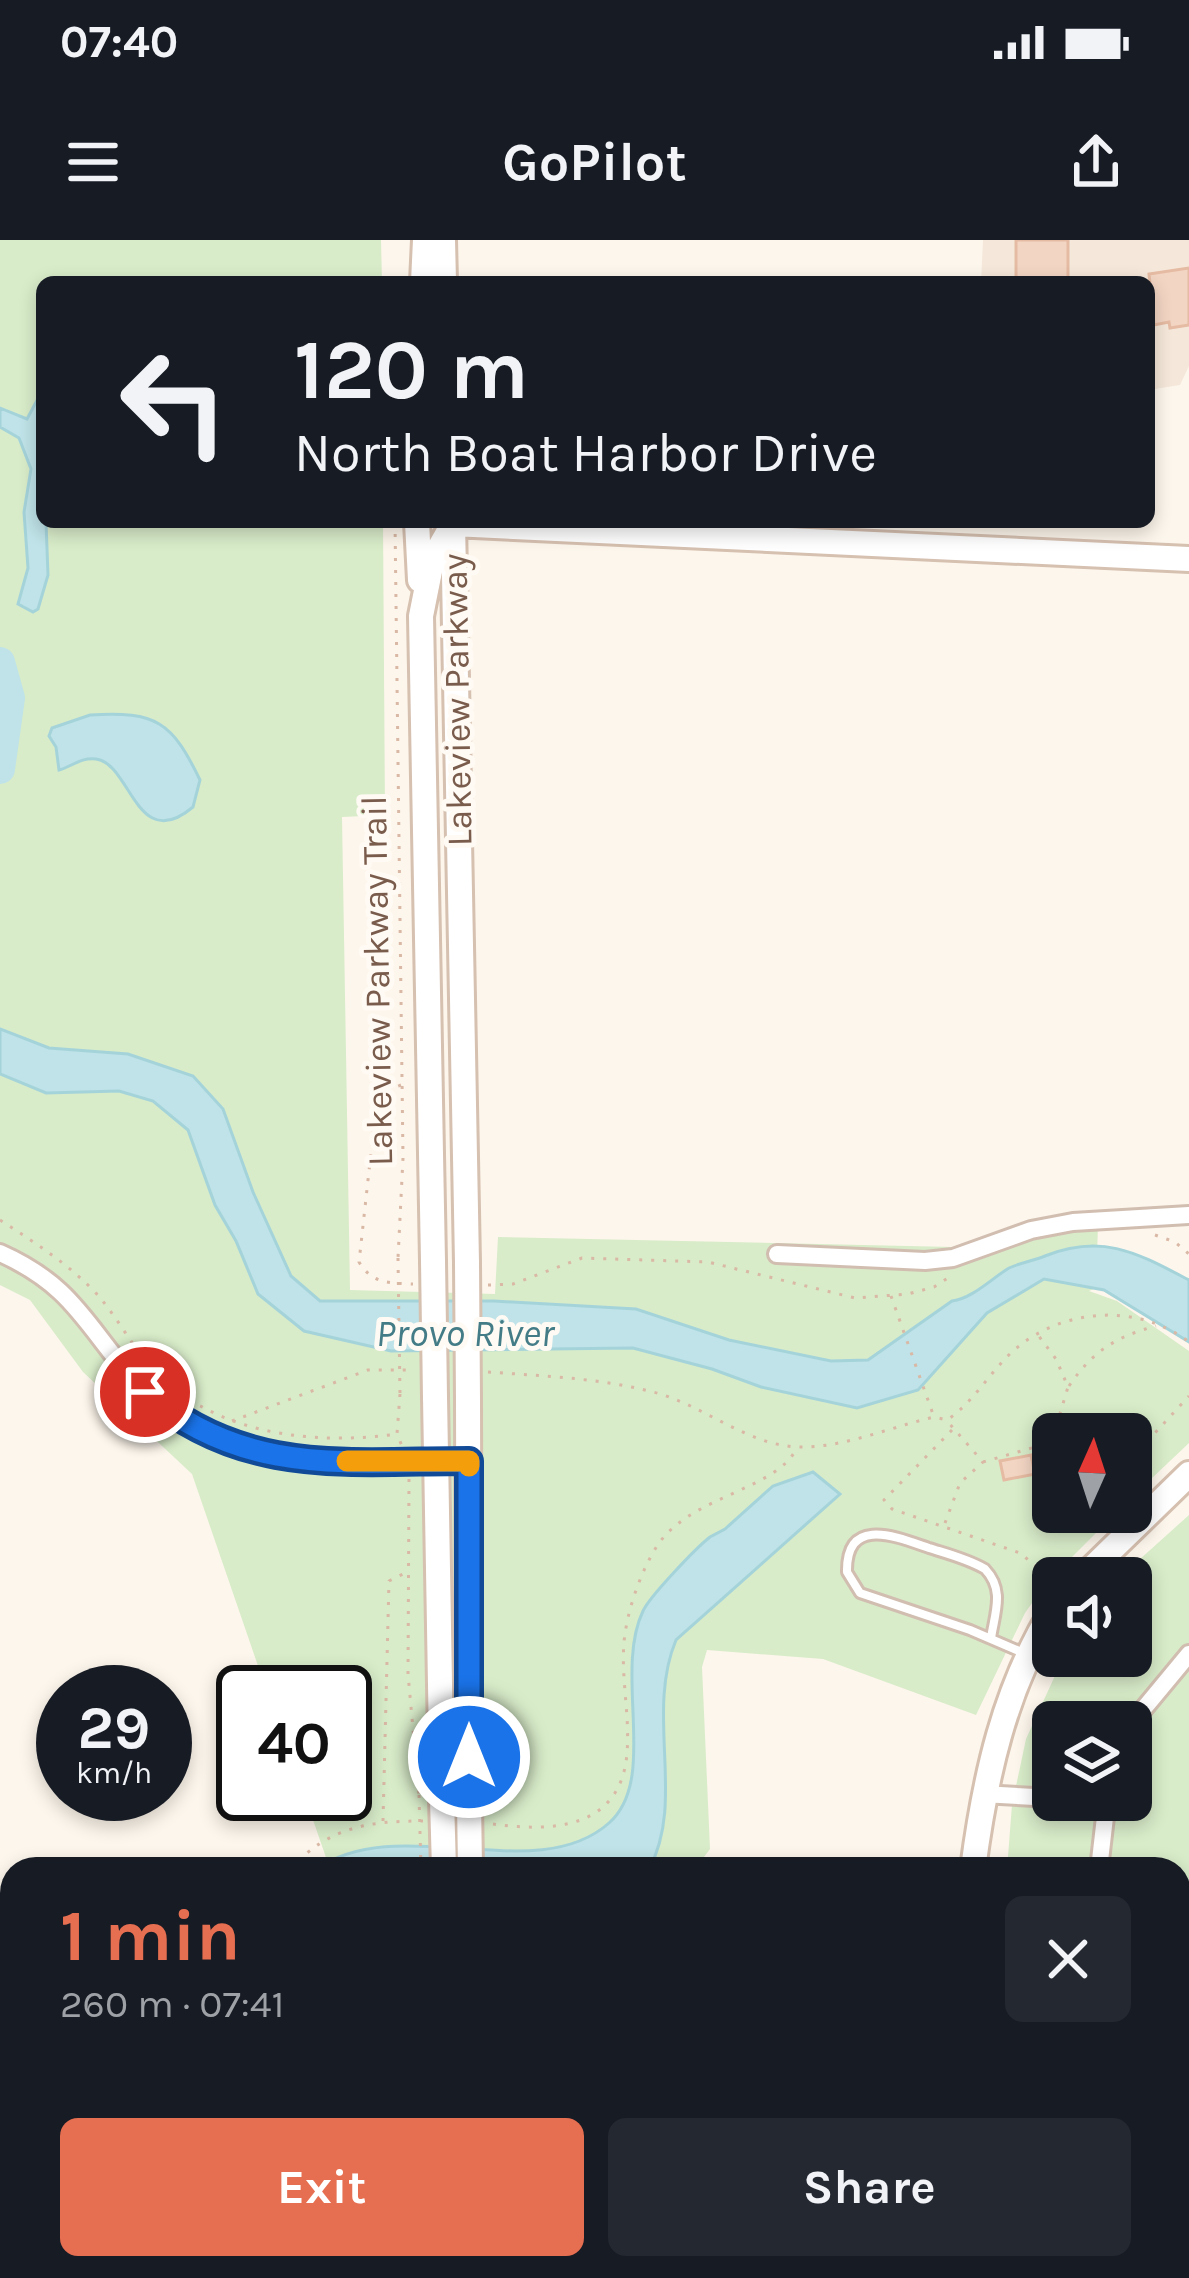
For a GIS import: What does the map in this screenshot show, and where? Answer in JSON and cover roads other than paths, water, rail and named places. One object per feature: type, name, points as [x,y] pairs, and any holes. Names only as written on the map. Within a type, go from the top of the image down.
[{"type":"street","points":[[423,276],[424,240]]},
{"type":"street","points":[[443,240],[444,276]]},
{"type":"street","points":[[417,528],[421,616]]},
{"type":"street","name":"Lakeview Parkway","points":[[442,1857],[431,1797],[436,1461],[421,616],[432,561],[450,528]]},
{"type":"street","name":"Lakeview Parkway","points":[[453,528],[474,1811],[471,1857]]},
{"type":"street","points":[[555,528],[1189,559]]},
{"type":"street","points":[[777,1254],[925,1261],[953,1258],[1012,1236],[1072,1222],[1189,1215]]},
{"type":"street","points":[[0,1252],[62,1292],[145,1392],[211,1437],[246,1450],[299,1460],[469,1461]]},
{"type":"street","points":[[1104,1557],[1189,1474]]},
{"type":"street","points":[[974,1857],[982,1794],[1004,1712],[1032,1647]]},
{"type":"street","points":[[1150,1701],[1189,1654]]},
{"type":"street","points":[[982,1794],[1032,1797]]},
{"type":"street","points":[[1100,1857],[1105,1821]]},
{"type":"lane","points":[[991,1638],[998,1588],[978,1564],[884,1533],[862,1538],[852,1549],[847,1572],[860,1593],[1028,1654]]},
{"type":"water","points":[[36,402],[36,528],[46,528],[48,575],[33,612],[18,604],[28,568],[24,512],[31,469],[19,438],[0,427],[0,408],[27,419]]},
{"type":"water","points":[[90,715],[132,715],[171,733],[200,780],[193,807],[174,819],[159,820],[146,814],[108,764],[91,759],[59,770],[56,747],[49,736],[52,728]]},
{"type":"water","points":[[0,1029],[49,1048],[128,1054],[193,1076],[223,1109],[291,1276],[320,1301],[494,1301],[636,1309],[729,1340],[831,1361],[868,1360],[1009,1268],[1066,1249],[1102,1246],[1136,1254],[1189,1280],[1189,1342],[1104,1290],[1044,1279],[987,1313],[918,1390],[857,1408],[761,1387],[633,1348],[391,1351],[304,1331],[258,1294],[215,1205],[188,1130],[153,1101],[119,1091],[46,1093],[0,1074]]},
{"type":"water","points":[[813,1472],[840,1494],[676,1640],[664,1697],[666,1786],[654,1857],[342,1857],[387,1846],[544,1849],[579,1841],[609,1823],[624,1804],[631,1780],[632,1665],[643,1611],[710,1537],[773,1486]]},
{"type":"waterway","name":"Provo River","points":[[0,662],[10,698],[0,769]]}]
